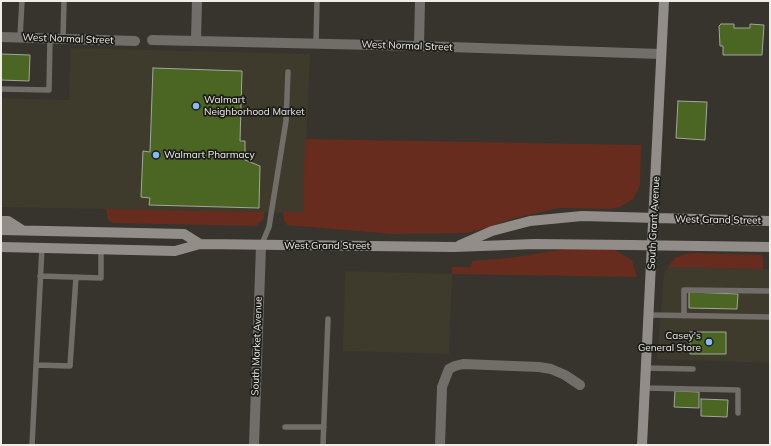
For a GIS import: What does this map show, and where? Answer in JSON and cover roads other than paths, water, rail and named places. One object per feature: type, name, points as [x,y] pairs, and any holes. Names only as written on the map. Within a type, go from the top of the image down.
[{"type":"main road","name":"South Grant Avenue","points":[[642,445],[664,1]]},
{"type":"main road","name":"West Grand Street","points":[[454,247],[492,231],[530,221],[582,216],[770,221]]},
{"type":"main road","points":[[1,221],[8,221],[22,230]]},
{"type":"main road","name":"West Grand Street","points":[[1,230],[184,234],[200,244]]},
{"type":"main road","name":"West Grand Street","points":[[1,247],[175,251],[200,244],[261,246],[454,247],[535,244],[770,248]]},
{"type":"street","points":[[196,41],[197,1]]},
{"type":"street","points":[[419,46],[420,1]]},
{"type":"street","name":"West Normal Street","points":[[1,37],[135,41]]},
{"type":"street","name":"West Normal Street","points":[[152,40],[316,43],[661,54]]},
{"type":"street","name":"South Market Avenue","points":[[254,445],[261,246]]},
{"type":"street","points":[[440,445],[442,387],[449,369],[462,364],[539,366],[565,375],[580,385]]},
{"type":"lane","points":[[20,38],[22,1]]},
{"type":"lane","points":[[63,39],[64,1]]},
{"type":"lane","points":[[316,43],[317,1]]},
{"type":"lane","points":[[1,89],[49,90],[50,38]]},
{"type":"lane","points":[[261,246],[269,227],[286,121],[288,72]]},
{"type":"lane","points":[[32,445],[42,247]]},
{"type":"lane","points":[[40,276],[101,278],[101,249]]},
{"type":"lane","points":[[36,365],[70,366],[76,277]]},
{"type":"lane","points":[[684,316],[684,290],[770,291]]},
{"type":"lane","points":[[649,315],[770,317]]},
{"type":"lane","points":[[323,445],[328,319]]},
{"type":"lane","points":[[646,368],[693,369]]},
{"type":"lane","points":[[645,388],[738,390],[738,413]]},
{"type":"lane","points":[[284,427],[324,427]]},
{"type":"place","name":"Walmart Neighborhood Market","points":[[196,106]]},
{"type":"place","name":"Walmart Pharmacy","points":[[156,155]]},
{"type":"place","name":"Casey's General Store","points":[[709,342]]}]
